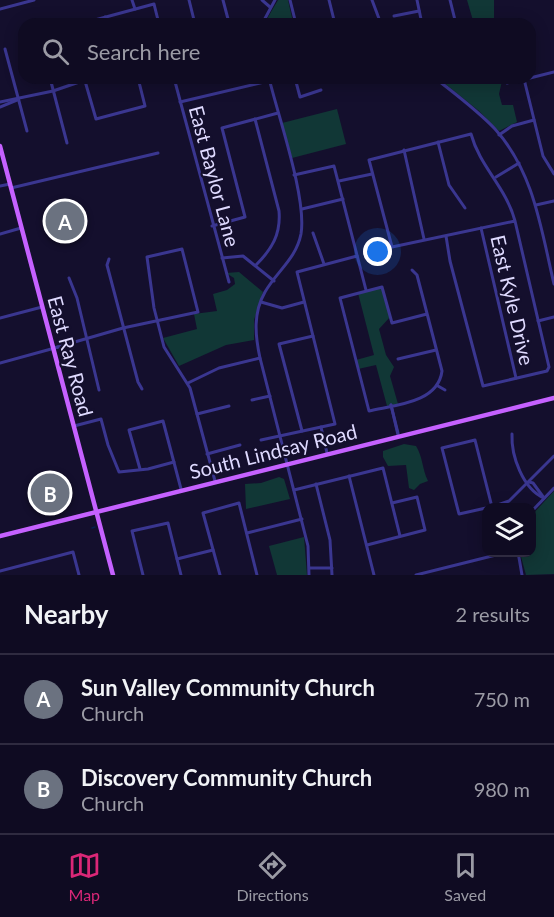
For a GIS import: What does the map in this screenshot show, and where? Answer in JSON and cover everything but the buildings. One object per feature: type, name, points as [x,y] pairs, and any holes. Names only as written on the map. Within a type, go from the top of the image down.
[{"type":"main road","name":"East Ray Road","points":[[0,146],[113,575]]},
{"type":"main road","name":"South Lindsay Road","points":[[0,536],[181,489],[554,398]]},
{"type":"street","points":[[0,9],[34,0]]},
{"type":"street","points":[[132,0],[135,9]]},
{"type":"street","points":[[189,0],[194,18]]},
{"type":"street","points":[[223,0],[228,18]]},
{"type":"street","points":[[262,0],[270,7]]},
{"type":"street","points":[[265,18],[275,0]]},
{"type":"street","points":[[290,0],[294,18]]},
{"type":"street","points":[[329,0],[334,18]]},
{"type":"street","points":[[372,0],[379,18]]},
{"type":"street","points":[[417,0],[421,18]]},
{"type":"street","points":[[450,0],[454,18]]},
{"type":"street","points":[[101,18],[154,4],[158,18]]},
{"type":"street","points":[[394,16],[419,10]]},
{"type":"street","points":[[5,49],[27,131]]},
{"type":"street","points":[[536,76],[554,72]]},
{"type":"street","points":[[51,84],[67,143]]},
{"type":"street","points":[[0,104],[76,84]]},
{"type":"street","points":[[87,84],[96,119],[145,106],[140,84]]},
{"type":"street","name":"East Baylor Lane","points":[[176,84],[212,226],[229,282]]},
{"type":"street","points":[[180,102],[250,84]]},
{"type":"street","points":[[271,84],[302,209],[301,232],[296,250],[261,302],[255,321],[260,358],[302,519],[310,568],[309,575]]},
{"type":"street","points":[[297,84],[300,97],[321,90]]},
{"type":"street","points":[[443,84],[478,112],[499,135],[519,164],[536,206],[554,284]]},
{"type":"street","points":[[529,84],[534,120],[543,156],[554,174]]},
{"type":"street","points":[[212,226],[245,218],[222,128],[278,113]]},
{"type":"street","points":[[255,119],[279,211],[280,224],[273,246],[256,266]]},
{"type":"street","points":[[499,135],[512,126],[534,120]]},
{"type":"street","points":[[446,236],[450,261],[483,386],[548,369],[515,221],[509,202],[496,177],[477,153],[471,135],[369,160],[392,247],[515,221]]},
{"type":"street","points":[[438,142],[449,185],[465,207]]},
{"type":"street","points":[[404,150],[424,239]]},
{"type":"street","points":[[0,186],[11,186],[158,153]]},
{"type":"street","points":[[496,177],[519,164]]},
{"type":"street","points":[[294,175],[334,166],[366,290]]},
{"type":"street","points":[[338,182],[372,174]]},
{"type":"street","points":[[302,209],[343,199]]},
{"type":"street","points":[[536,206],[554,201]]},
{"type":"street","points":[[0,234],[22,228]]},
{"type":"street","name":"East Kyle Drive","points":[[481,228],[516,378]]},
{"type":"street","points":[[313,233],[317,237],[324,264]]},
{"type":"street","points":[[0,363],[123,328],[157,321],[198,312],[182,249],[147,257],[157,321],[164,347],[188,383],[214,481]]},
{"type":"street","points":[[261,440],[335,424],[297,272],[357,255]]},
{"type":"street","points":[[221,258],[243,256],[274,281]]},
{"type":"street","points":[[110,259],[107,265],[138,382],[142,388]]},
{"type":"street","points":[[412,270],[417,275],[442,371],[438,386],[426,396],[369,411],[340,298],[382,287],[392,323],[427,314]]},
{"type":"street","points":[[69,278],[77,298],[99,390]]},
{"type":"street","points":[[261,302],[282,308],[304,302]]},
{"type":"street","points":[[0,318],[42,307]]},
{"type":"street","points":[[538,321],[554,317]]},
{"type":"street","points":[[302,432],[279,344],[313,336]]},
{"type":"street","points":[[398,359],[436,350]]},
{"type":"street","points":[[188,383],[219,368],[260,358]]},
{"type":"street","points":[[438,386],[445,390]]},
{"type":"street","points":[[252,400],[270,396]]},
{"type":"street","points":[[391,405],[399,427],[398,435]]},
{"type":"street","points":[[197,414],[229,406]]},
{"type":"street","points":[[74,426],[101,420],[108,446],[119,472],[174,462]]},
{"type":"street","points":[[140,470],[129,430],[163,421],[181,489]]},
{"type":"street","points":[[321,427],[327,453]]},
{"type":"street","points":[[512,434],[517,465],[544,498]]},
{"type":"street","points":[[476,440],[490,508],[459,514],[442,448],[476,440]]},
{"type":"street","points":[[207,454],[240,445]]},
{"type":"street","points":[[504,503],[509,501],[554,456]]},
{"type":"street","points":[[294,490],[383,468],[400,536]]},
{"type":"street","points":[[349,476],[374,575]]},
{"type":"street","points":[[316,484],[330,540],[332,575]]},
{"type":"street","points":[[536,506],[554,488]]},
{"type":"street","points":[[367,545],[425,530],[417,497],[392,503]]},
{"type":"street","points":[[220,575],[203,513],[239,503],[257,575]]},
{"type":"street","points":[[247,533],[302,519]]},
{"type":"street","points":[[143,575],[132,531],[168,522],[182,575]]},
{"type":"street","points":[[177,559],[213,550]]},
{"type":"street","points":[[0,571],[73,552],[79,575]]},
{"type":"street","points":[[416,575],[488,557]]},
{"type":"street","points":[[519,557],[522,575]]},
{"type":"street","points":[[12,567],[14,575]]},
{"type":"street","points":[[310,568],[333,568]]},
{"type":"street","points":[[435,570],[437,575]]},
{"type":"green space","points":[[278,0],[288,0],[292,18],[268,18]]},
{"type":"green space","points":[[467,0],[494,0],[494,18],[472,18]]},
{"type":"green space","points":[[445,84],[501,84],[499,94],[502,105],[513,105],[517,122],[499,131],[479,111]]},
{"type":"green space","points":[[337,109],[346,144],[292,158],[282,123]]},
{"type":"green space","points":[[239,272],[263,292],[254,320],[254,340],[226,345],[179,366],[163,338],[197,329],[194,314],[217,311],[213,294],[227,290],[235,284],[234,278],[226,273]]},
{"type":"green space","points":[[382,287],[390,317],[379,329],[386,355],[394,367],[390,376],[398,404],[387,406],[376,365],[358,369],[356,360],[374,355],[358,293]]},
{"type":"green space","points":[[404,444],[416,446],[428,481],[420,484],[414,490],[409,488],[406,465],[388,466],[383,457],[383,451]]},
{"type":"green space","points":[[279,477],[284,479],[290,499],[246,509],[245,484],[261,483]]},
{"type":"green space","points":[[554,491],[554,574],[526,575],[521,557],[536,557],[536,511]]},
{"type":"green space","points":[[304,537],[307,575],[277,575],[269,546]]},
{"type":"place","name":"Sun Valley Community Church","points":[[65,221]]},
{"type":"place","name":"Discovery Community Church","points":[[50,493]]}]
